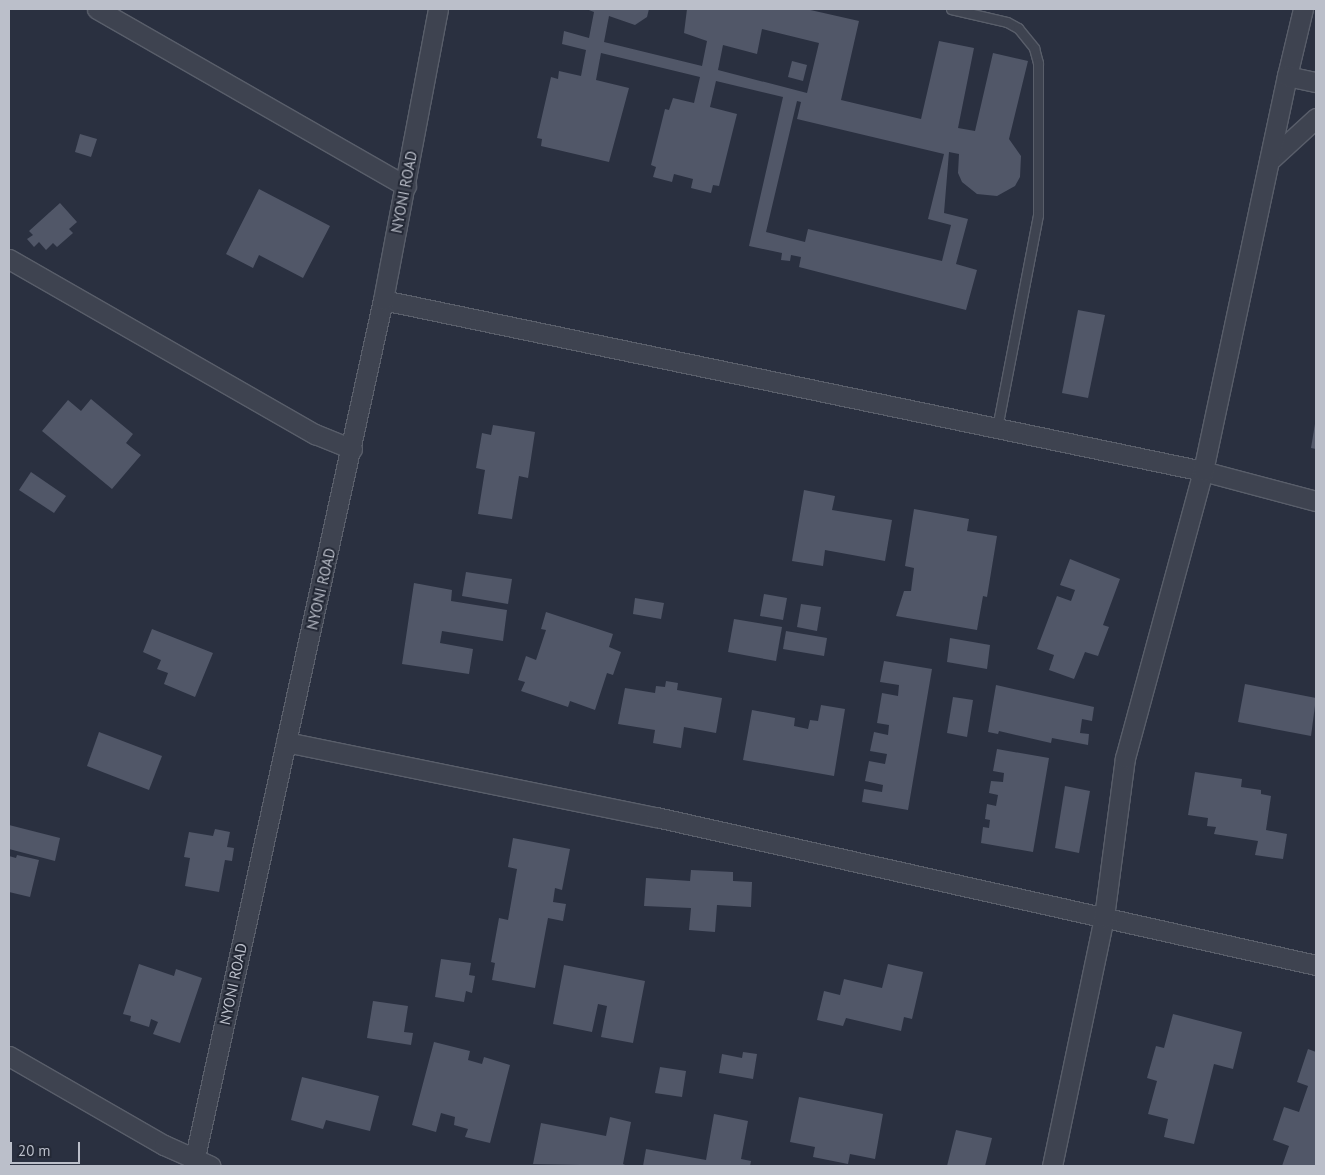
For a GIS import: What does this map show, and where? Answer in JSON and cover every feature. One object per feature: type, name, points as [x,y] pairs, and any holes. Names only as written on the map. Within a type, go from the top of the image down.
[{"type":"street","points":[[97,9],[406,186]]},
{"type":"street","name":"NYONI ROAD","points":[[199,1164],[286,742],[352,449],[383,300],[438,9]]},
{"type":"street","points":[[1052,1166],[1104,917],[1129,739],[1203,471],[1303,9]]},
{"type":"street","points":[[1287,76],[1316,82]]},
{"type":"street","points":[[1269,161],[1316,118]]},
{"type":"street","points":[[9,259],[315,434],[352,449]]},
{"type":"street","points":[[383,300],[1203,471],[1316,501]]},
{"type":"street","points":[[286,742],[656,817],[1316,965]]},
{"type":"street","points":[[9,1056],[199,1164]]},
{"type":"lane","points":[[951,9],[1007,22],[1018,28],[1034,48],[1038,64],[1038,215],[997,427]]},
{"type":"building","points":[[586,9],[649,9],[647,17],[635,25],[609,16],[604,42],[702,66],[707,41],[684,33],[687,9],[806,9],[859,21],[841,100],[921,119],[939,41],[974,48],[958,128],[975,131],[993,53],[1028,61],[1009,139],[1021,156],[1020,177],[1015,186],[997,196],[977,194],[962,182],[958,173],[959,154],[949,152],[944,213],[968,219],[956,264],[977,270],[966,310],[799,267],[801,257],[791,255],[790,261],[781,260],[782,253],[749,246],[783,97],[716,81],[710,107],[737,114],[719,186],[713,185],[711,193],[691,188],[693,179],[674,174],[672,182],[653,177],[656,167],[651,165],[665,109],[669,110],[673,98],[694,103],[700,77],[601,53],[596,80],[629,88],[609,162],[541,146],[542,139],[537,138],[551,77],[558,79],[559,71],[581,76],[586,50],[562,44],[564,31],[589,38],[594,12]],"holes":[[[762,29],[819,43],[807,93],[718,70],[723,45],[757,54]],[[797,101],[801,102],[797,119],[944,154],[928,219],[951,225],[942,261],[808,229],[805,242],[766,232]]]},
{"type":"building","points":[[792,61],[807,65],[803,81],[788,77]]},
{"type":"building","points":[[80,134],[97,139],[91,157],[75,152]]},
{"type":"building","points":[[259,189],[330,226],[303,278],[259,255],[253,268],[226,254]]},
{"type":"building","points":[[60,203],[77,222],[69,229],[73,233],[57,247],[53,243],[46,250],[39,242],[34,247],[27,239],[33,235],[29,231]]},
{"type":"building","points":[[1078,310],[1105,315],[1088,398],[1062,393]]},
{"type":"building","points":[[91,399],[133,434],[126,443],[141,455],[112,489],[42,431],[68,400],[81,411]]},
{"type":"building","points":[[1316,424],[1316,449],[1311,448]]},
{"type":"building","points":[[493,425],[535,432],[528,478],[519,476],[512,519],[478,514],[485,470],[476,468],[482,433],[491,435]]},
{"type":"building","points":[[31,472],[66,496],[54,513],[19,490]]},
{"type":"building","points":[[804,490],[835,496],[832,510],[892,520],[885,561],[825,550],[823,566],[792,561]]},
{"type":"building","points":[[914,509],[969,519],[967,531],[997,536],[987,597],[983,596],[977,630],[896,616],[904,591],[911,591],[914,568],[905,566]]},
{"type":"building","points":[[1070,559],[1120,579],[1103,625],[1109,627],[1098,656],[1085,652],[1074,679],[1049,670],[1054,655],[1037,649],[1057,596],[1071,601],[1075,590],[1060,585]]},
{"type":"building","points":[[466,572],[512,579],[508,604],[462,596]]},
{"type":"building","points":[[414,583],[452,590],[451,601],[507,610],[503,641],[442,631],[440,643],[473,649],[469,674],[402,664]]},
{"type":"building","points":[[764,594],[787,598],[783,620],[760,616]]},
{"type":"building","points":[[635,598],[664,603],[661,619],[633,614]]},
{"type":"building","points":[[801,604],[821,607],[817,631],[797,627]]},
{"type":"building","points":[[546,612],[613,634],[609,647],[621,652],[613,675],[607,673],[595,710],[570,701],[568,707],[521,691],[525,682],[518,680],[526,656],[536,660],[546,630],[541,629]]},
{"type":"building","points":[[734,619],[782,627],[776,661],[728,652]]},
{"type":"building","points":[[152,629],[213,653],[195,697],[164,684],[168,673],[157,669],[161,660],[143,652]]},
{"type":"building","points":[[786,631],[827,638],[824,656],[783,649]]},
{"type":"building","points":[[950,638],[990,645],[987,669],[947,662]]},
{"type":"building","points":[[884,661],[932,669],[908,810],[862,802],[864,789],[882,792],[883,785],[865,781],[869,761],[885,764],[887,754],[870,751],[874,732],[888,735],[889,725],[877,723],[882,693],[898,696],[899,685],[880,682]]},
{"type":"building","points":[[666,681],[678,683],[677,690],[722,698],[716,733],[684,727],[681,748],[653,743],[655,730],[618,724],[625,688],[655,693],[656,686],[665,687]]},
{"type":"building","points":[[1245,684],[1316,698],[1311,736],[1238,722]]},
{"type":"building","points":[[996,685],[1094,707],[1092,721],[1082,719],[1080,733],[1089,734],[1088,745],[1052,738],[1051,743],[999,731],[998,734],[988,732]]},
{"type":"building","points":[[953,697],[973,700],[967,737],[947,733]]},
{"type":"building","points":[[821,705],[845,709],[834,776],[743,760],[752,710],[795,718],[794,726],[808,729],[810,720],[818,721]]},
{"type":"building","points":[[99,732],[162,756],[149,790],[87,766]]},
{"type":"building","points":[[997,749],[1049,758],[1033,852],[981,843],[983,827],[989,828],[990,820],[985,819],[987,804],[996,806],[998,795],[989,793],[991,781],[1003,782],[1004,773],[993,771]]},
{"type":"building","points":[[1195,772],[1242,779],[1241,787],[1261,790],[1261,794],[1271,796],[1266,830],[1287,834],[1283,859],[1255,855],[1258,841],[1214,834],[1216,827],[1207,826],[1208,818],[1188,815]]},
{"type":"building","points":[[1065,786],[1090,791],[1079,853],[1055,848]]},
{"type":"building","points":[[9,825],[60,838],[55,861],[9,849]]},
{"type":"building","points":[[215,829],[230,832],[227,847],[234,848],[232,861],[225,860],[219,892],[185,886],[190,858],[184,857],[189,832],[213,836]]},
{"type":"building","points":[[513,838],[570,849],[562,890],[555,888],[553,902],[566,904],[563,921],[548,918],[535,988],[492,980],[495,963],[491,962],[499,918],[508,920],[517,869],[508,867]]},
{"type":"building","points":[[17,855],[39,860],[30,897],[9,892],[9,856],[16,858]]},
{"type":"building","points":[[691,870],[733,872],[733,881],[752,882],[751,907],[717,905],[715,932],[689,930],[691,908],[644,906],[646,878],[690,881]]},
{"type":"building","points":[[441,959],[471,963],[469,975],[475,976],[472,993],[466,991],[464,1002],[435,997]]},
{"type":"building","points":[[139,964],[174,976],[176,969],[202,978],[180,1043],[153,1034],[158,1022],[151,1019],[149,1027],[130,1021],[131,1016],[123,1014]]},
{"type":"building","points":[[888,964],[923,972],[912,1019],[904,1017],[901,1031],[846,1018],[843,1026],[817,1020],[824,991],[840,995],[844,979],[882,988]]},
{"type":"building","points":[[564,965],[645,981],[633,1043],[601,1037],[607,1006],[598,1004],[592,1032],[553,1024]]},
{"type":"building","points":[[373,1001],[408,1006],[404,1032],[413,1033],[411,1045],[367,1038]]},
{"type":"building","points":[[1173,1014],[1242,1032],[1233,1069],[1214,1064],[1194,1144],[1164,1137],[1168,1119],[1148,1114],[1157,1081],[1147,1078],[1156,1046],[1164,1048]]},
{"type":"building","points":[[434,1042],[470,1051],[468,1060],[482,1064],[484,1057],[510,1065],[490,1143],[465,1137],[468,1129],[454,1125],[455,1117],[441,1113],[436,1132],[412,1125]]},
{"type":"building","points":[[1308,1049],[1316,1052],[1316,1166],[1282,1166],[1289,1146],[1273,1140],[1284,1107],[1299,1112],[1308,1086],[1297,1082]]},
{"type":"building","points":[[743,1052],[757,1054],[753,1079],[719,1073],[722,1054],[742,1058]]},
{"type":"building","points":[[660,1067],[686,1071],[682,1097],[655,1093]]},
{"type":"building","points":[[302,1077],[379,1096],[370,1131],[326,1120],[323,1129],[291,1120]]},
{"type":"building","points":[[799,1097],[883,1114],[875,1159],[850,1154],[848,1164],[813,1157],[815,1147],[790,1142]]},
{"type":"building","points":[[714,1114],[748,1121],[741,1159],[751,1161],[750,1166],[643,1166],[646,1149],[706,1160]]},
{"type":"building","points":[[610,1117],[631,1122],[623,1164],[627,1166],[533,1164],[541,1123],[606,1136]]},
{"type":"building","points":[[956,1130],[992,1138],[985,1166],[947,1166]]}]
